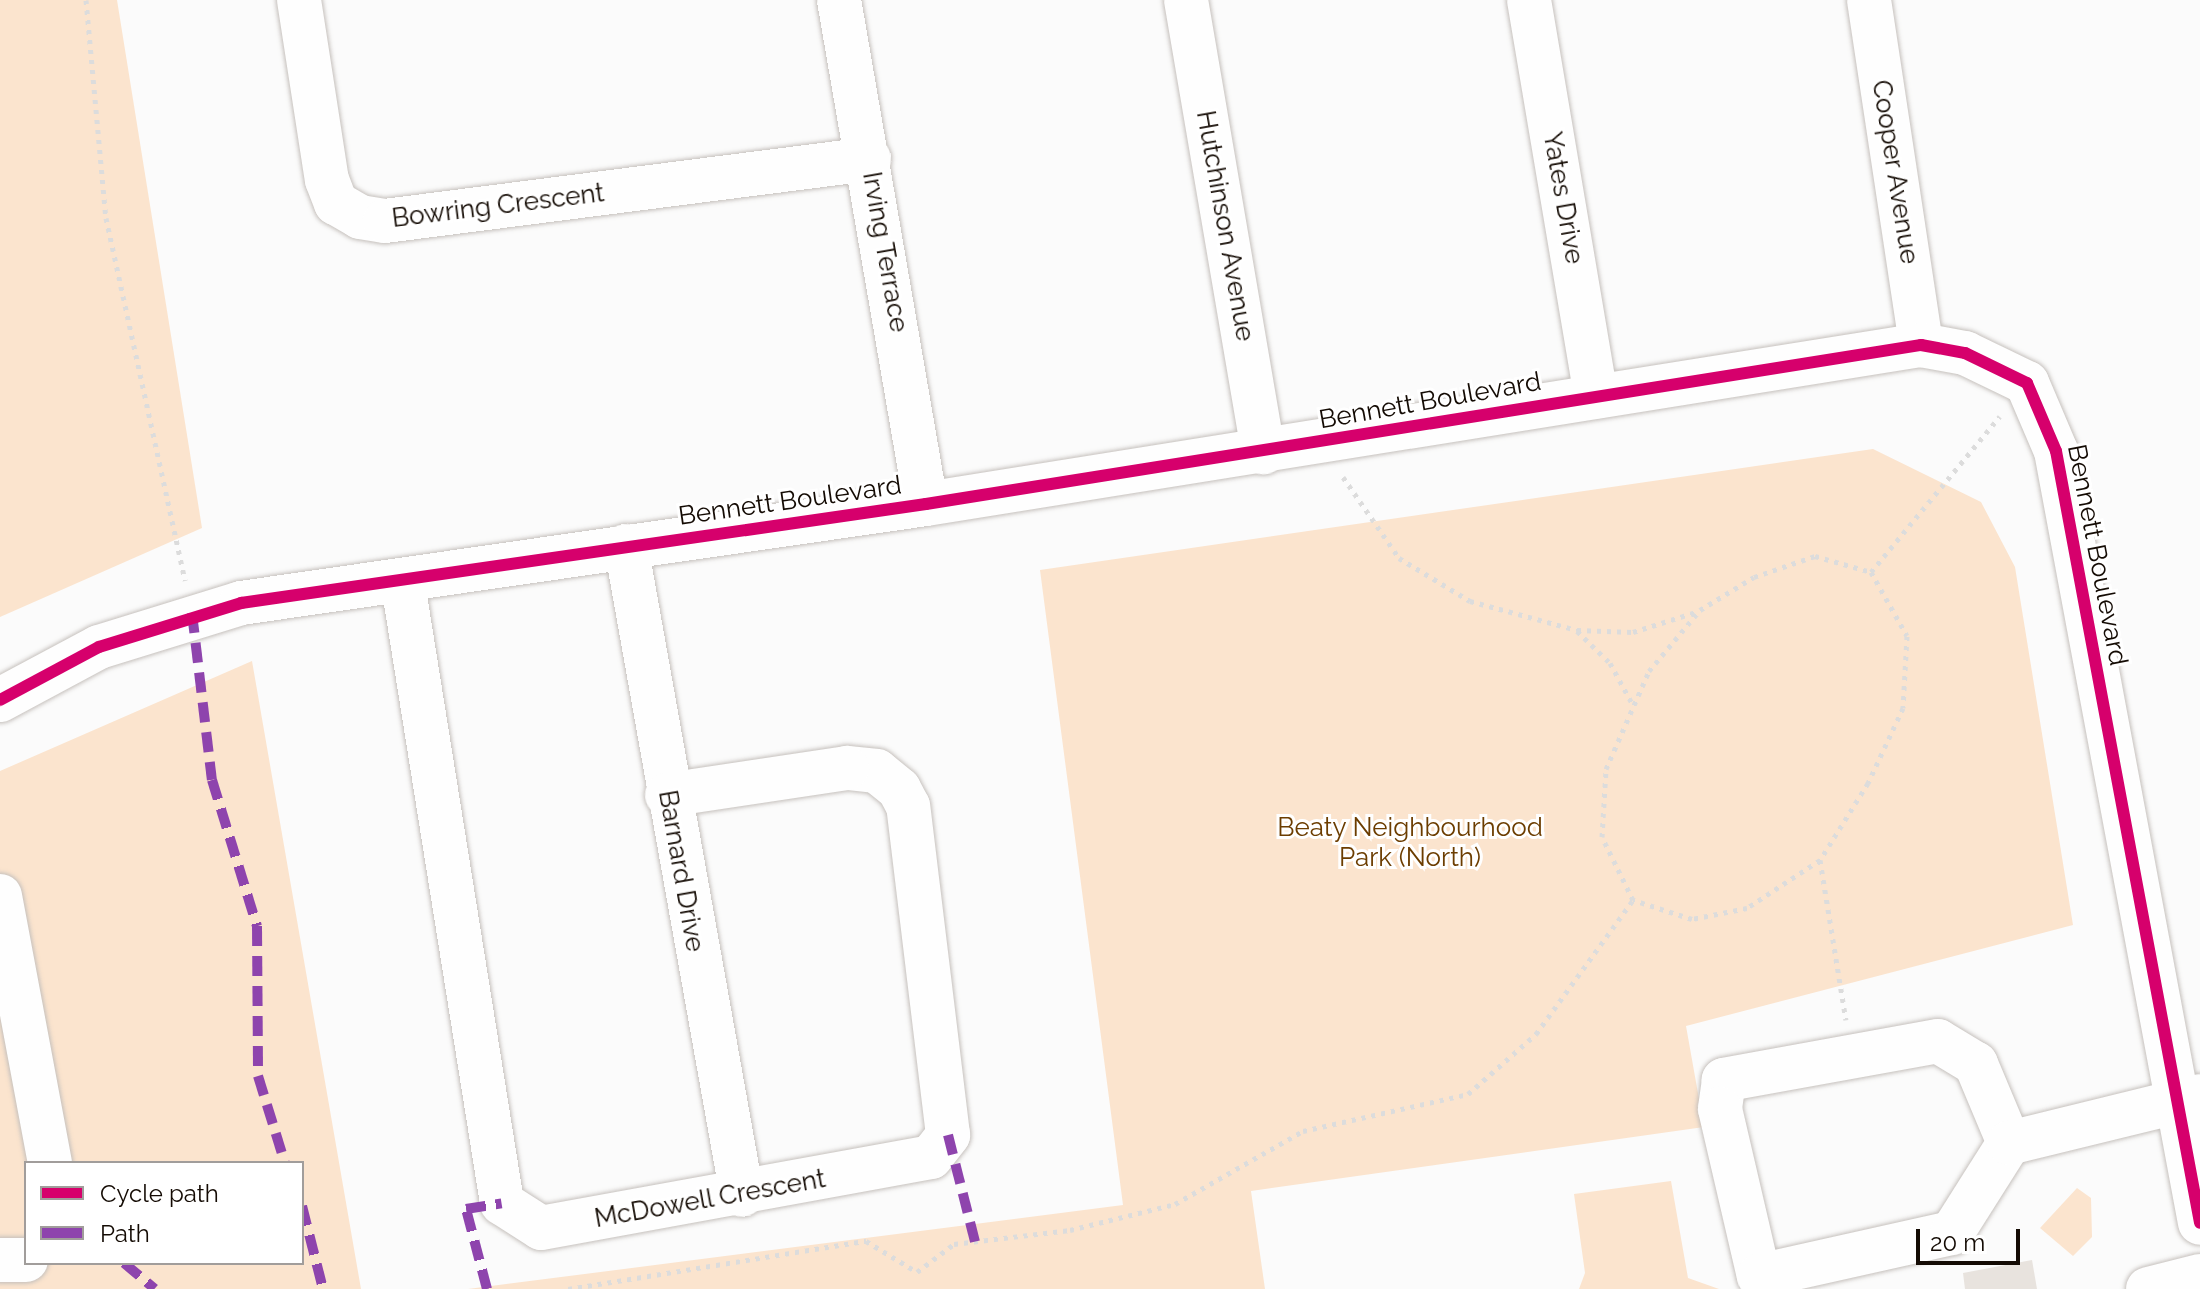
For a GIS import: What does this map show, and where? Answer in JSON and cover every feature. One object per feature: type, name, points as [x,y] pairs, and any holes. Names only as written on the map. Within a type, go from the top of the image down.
[{"type":"street","name":"Bowring Crescent","points":[[299,0],[327,180],[336,203],[360,217],[385,221],[869,159]]},
{"type":"street","name":"Irving Terrace","points":[[839,0],[869,159],[926,504]]},
{"type":"street","name":"Hutchinson Avenue","points":[[1186,0],[1263,452]]},
{"type":"street","name":"Yates Drive","points":[[1529,0],[1596,396]]},
{"type":"street","name":"Cooper Avenue","points":[[1869,0],[1921,345]]},
{"type":"street","name":"Bennett Boulevard","points":[[0,700],[99,647],[192,613],[403,584],[626,546],[1263,452],[1921,345],[2001,366],[2027,383],[2066,496],[2189,1097],[2200,1223]]},
{"type":"street","name":"Barnard Drive","points":[[626,546],[667,795],[742,1195]]},
{"type":"street","name":"McDowell Crescent","points":[[403,584],[502,1203],[541,1228],[742,1195],[931,1157],[948,1135],[908,806],[877,771],[847,768],[667,795]]},
{"type":"street","points":[[0,896],[50,1161]]},
{"type":"street","points":[[2009,1143],[1976,1064],[1938,1041],[1724,1080],[1720,1109],[1759,1276],[1952,1233],[2009,1143],[2189,1097]]},
{"type":"street","points":[[0,1260],[24,1260]]},
{"type":"street","points":[[2148,1289],[2200,1276]]},
{"type":"path","points":[[86,0],[106,218],[192,613]]},
{"type":"path","points":[[1871,572],[2027,383]]},
{"type":"path","points":[[1322,442],[1399,558],[1470,601],[1577,630],[1633,632],[1700,610],[1754,577],[1815,556],[1871,572],[1907,636],[1903,708],[1868,783],[1820,860],[1747,908],[1692,919],[1633,900],[1602,837],[1606,769],[1633,705],[1649,671],[1700,610]]},
{"type":"path","points":[[1577,630],[1610,663],[1633,705]]},
{"type":"path","points":[[1820,860],[1852,1057]]},
{"type":"path","points":[[568,1289],[866,1241],[917,1272],[954,1244],[1070,1230],[1175,1204],[1303,1131],[1468,1094],[1536,1034],[1633,900]]},
{"type":"green space","points":[[0,0],[117,0],[202,528],[0,617]]},
{"type":"green space","name":"Beaty Neighbourhood Park (North)","points":[[1873,449],[1981,502],[2015,567],[2073,925],[1686,1026],[1704,1127],[1251,1191],[1265,1289],[468,1289],[1123,1205],[1040,570]]},
{"type":"green space","points":[[252,661],[361,1289],[0,1289],[0,771]]},
{"type":"green space","points":[[1671,1181],[1688,1278],[1719,1289],[1579,1289],[1585,1273],[1574,1194]]},
{"type":"green space","points":[[2077,1188],[2091,1198],[2092,1237],[2073,1256],[2040,1228]]},
{"type":"building","points":[[2032,1260],[2037,1289],[1965,1289],[1963,1273]]},
{"type":"marked path","points":[[192,613],[212,780],[257,926],[258,1076],[284,1161]]},
{"type":"marked path","points":[[948,1135],[975,1242]]},
{"type":"marked path","points":[[487,1289],[466,1209],[502,1203]]},
{"type":"marked path","points":[[304,1214],[323,1289]]},
{"type":"marked path","points":[[126,1265],[155,1289]]},
{"type":"cycle path","points":[[0,700],[99,647],[241,603],[926,504],[1921,345],[1965,353],[2027,383],[2056,451],[2200,1223]]}]
